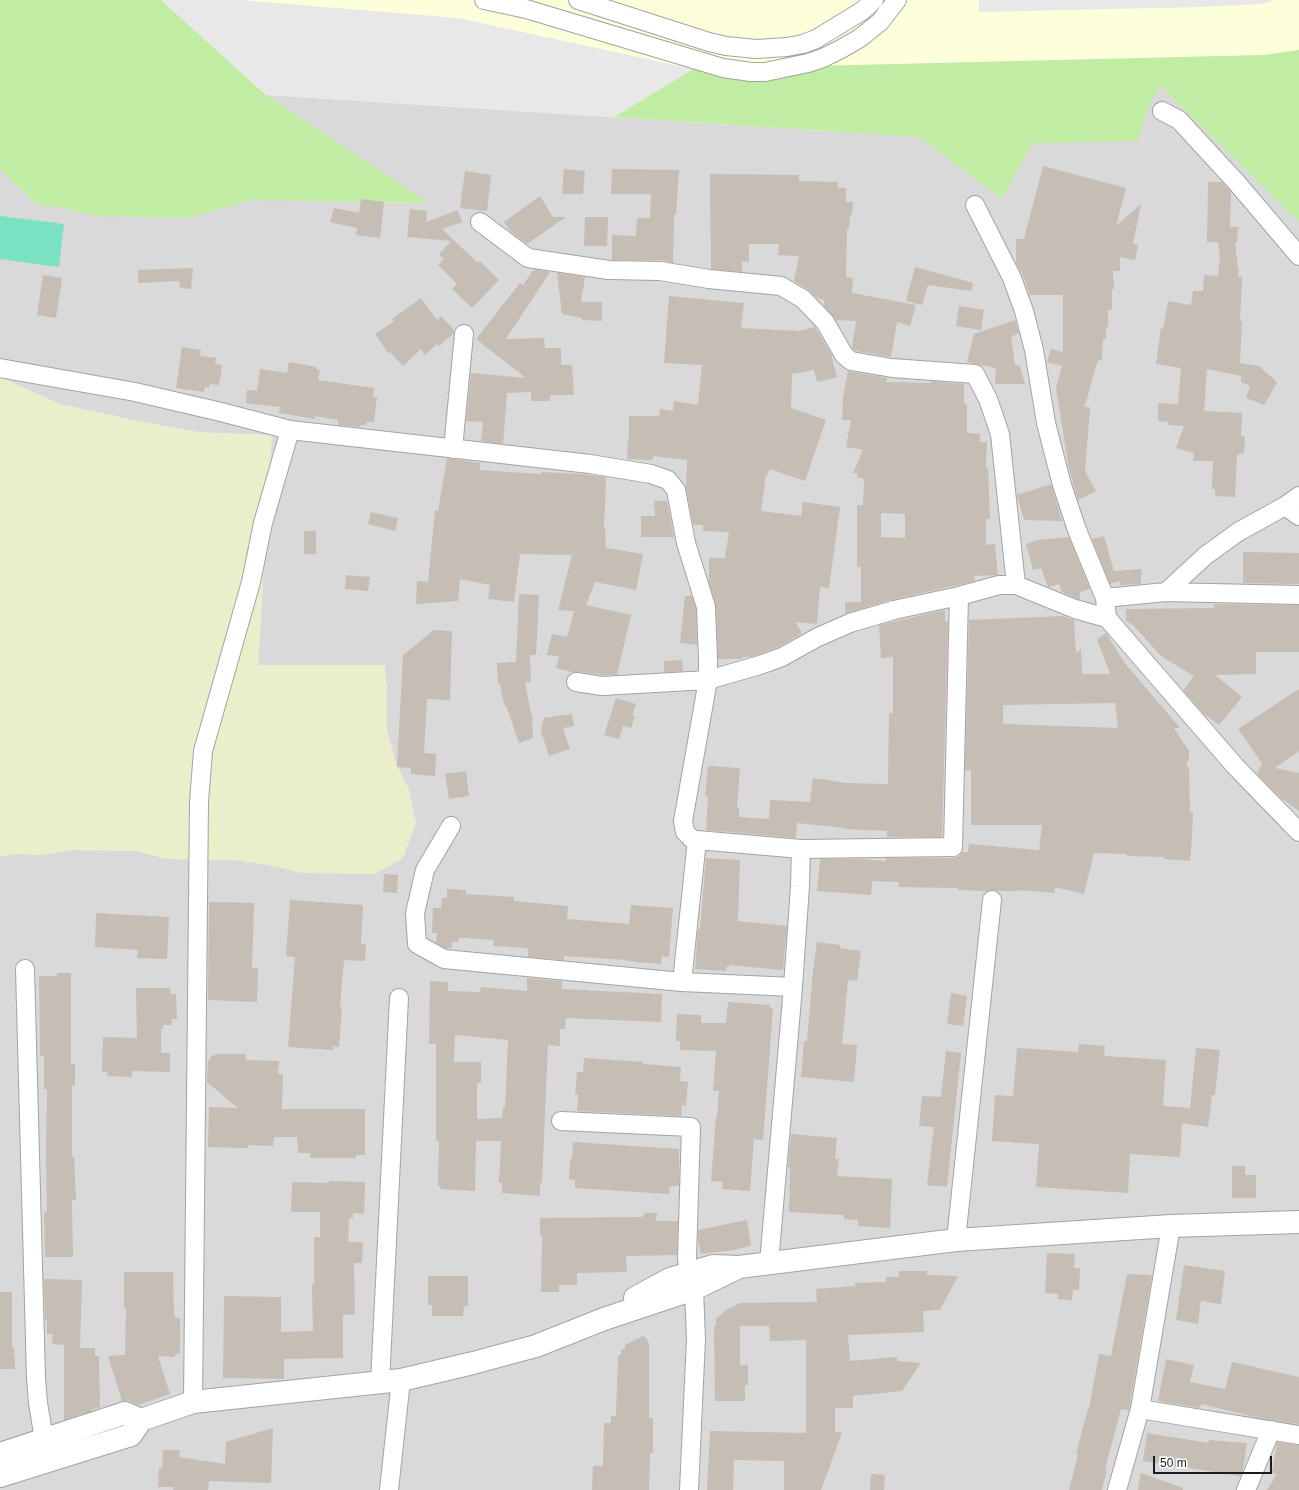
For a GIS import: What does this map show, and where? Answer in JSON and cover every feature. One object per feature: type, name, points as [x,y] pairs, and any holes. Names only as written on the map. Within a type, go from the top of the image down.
[{"type":"street","points":[[484,0],[526,9],[722,68],[751,72],[765,72],[824,58],[860,38],[880,22],[897,0]]},
{"type":"street","points":[[578,0],[726,46],[756,49],[787,47],[816,40],[862,11],[874,0]]},
{"type":"street","points":[[1162,111],[1179,120],[1237,183],[1299,256]]},
{"type":"street","points":[[975,205],[1012,278],[1024,311],[1034,350],[1046,423],[1062,484],[1077,530],[1105,598],[1107,618]]},
{"type":"street","points":[[480,222],[528,258],[609,270],[660,271],[708,279],[781,286],[803,299],[825,322],[844,355],[851,361],[892,368],[975,374],[988,399],[1000,434],[1016,585]]},
{"type":"street","points":[[453,449],[464,334]]},
{"type":"street","points":[[0,368],[135,392],[290,430],[590,464],[651,474],[668,480],[676,490],[686,543],[706,607],[708,680],[683,821],[685,832],[692,839],[801,849],[953,848],[959,596]]},
{"type":"street","points":[[193,1402],[199,802],[203,751],[251,582],[263,523],[290,430]]},
{"type":"street","points":[[1166,592],[1205,556],[1238,532],[1294,506]]},
{"type":"street","points":[[576,682],[602,686],[708,680],[782,657],[818,637],[850,623],[894,610],[959,596],[999,585],[1016,585],[1075,610],[1107,618],[1235,766],[1299,832]]},
{"type":"street","points":[[1105,598],[1166,592],[1299,595]]},
{"type":"street","points":[[451,826],[425,870],[415,913],[417,944],[444,959],[682,982],[793,987]]},
{"type":"street","points":[[682,982],[697,840]]},
{"type":"street","points":[[769,1263],[793,987],[801,849]]},
{"type":"street","points":[[956,1240],[992,900]]},
{"type":"street","points":[[25,969],[36,1378],[38,1403],[44,1439]]},
{"type":"street","points":[[389,1490],[399,998]]},
{"type":"street","points":[[561,1121],[691,1126],[687,1258],[691,1282],[696,1339],[690,1490]]},
{"type":"street","points":[[0,1476],[131,1435],[141,1420],[193,1402],[391,1381],[473,1363],[536,1346],[604,1318],[630,1300],[670,1279],[691,1282],[713,1266],[739,1267],[956,1240],[1171,1226],[1299,1222]]},
{"type":"street","points":[[1117,1490],[1140,1409],[1171,1226]]},
{"type":"street","points":[[1140,1409],[1299,1435]]},
{"type":"street","points":[[0,1454],[125,1413],[141,1420]]},
{"type":"street","points":[[1246,1490],[1271,1430]]},
{"type":"shaded area","points":[[161,0],[1299,0],[1299,50],[1265,55],[694,69],[614,117]]},
{"type":"shaded area","points":[[161,0],[240,0],[458,18],[693,69],[614,117],[266,95]]},
{"type":"shaded area","points":[[979,0],[1275,0],[1261,4],[1202,7],[979,12]]},
{"type":"shaded area","points":[[1160,85],[1299,222],[1299,1490],[0,1490],[0,857],[14,854],[42,855],[73,850],[137,851],[167,859],[236,860],[269,865],[409,790],[396,764],[387,731],[385,666],[258,666],[271,435],[198,432],[137,421],[60,404],[0,377],[0,169],[37,204],[68,209],[96,216],[188,218],[250,200],[428,203],[266,95],[919,137],[1002,199],[1032,143],[1138,140],[1146,112]]},
{"type":"shaded area","points":[[0,377],[60,404],[137,421],[198,432],[239,435],[272,435],[258,665],[385,665],[387,731],[396,764],[409,790],[416,823],[403,858],[375,874],[302,873],[269,865],[236,860],[167,859],[137,851],[73,850],[42,855],[14,854],[0,857]]},
{"type":"green space","points":[[0,0],[161,0],[266,95],[429,203],[250,200],[188,218],[96,216],[68,209],[37,204],[0,169]]},
{"type":"green space","points":[[1299,50],[1299,222],[1160,85],[1146,112],[1138,141],[1032,143],[1002,199],[919,137],[614,117],[693,69],[1265,55]]},
{"type":"green space","points":[[0,216],[64,224],[59,267],[0,259]]},
{"type":"building","points":[[1043,166],[1126,188],[1116,226],[1141,204],[1133,244],[1138,245],[1135,260],[1120,257],[1120,271],[1113,271],[1114,289],[1112,289],[1112,310],[1108,310],[1108,327],[1106,327],[1106,339],[1103,339],[1102,360],[1098,360],[1089,394],[1084,406],[1090,408],[1085,471],[1096,491],[1078,500],[1069,469],[1056,388],[1062,366],[1047,362],[1051,349],[1063,352],[1063,295],[1030,295],[1022,273],[1016,263],[1016,239],[1024,239]]},
{"type":"building","points":[[564,169],[585,171],[583,194],[562,194]]},
{"type":"building","points":[[612,169],[679,170],[676,214],[674,214],[673,263],[660,260],[612,260],[612,235],[636,236],[637,218],[650,218],[651,194],[611,194]]},
{"type":"building","points":[[465,171],[491,175],[487,211],[460,208]]},
{"type":"building","points":[[710,174],[799,175],[799,181],[838,182],[838,188],[846,188],[846,202],[853,202],[849,229],[847,229],[846,277],[853,278],[852,293],[916,305],[910,326],[897,322],[891,357],[856,351],[852,348],[856,321],[836,320],[824,306],[824,300],[817,298],[809,290],[794,281],[799,256],[778,255],[779,244],[749,244],[749,262],[742,261],[742,272],[711,269]]},
{"type":"building","points":[[1208,182],[1222,182],[1231,192],[1230,227],[1238,227],[1237,243],[1235,243],[1239,269],[1238,277],[1242,277],[1240,363],[1259,366],[1277,382],[1264,405],[1246,398],[1250,386],[1241,382],[1241,376],[1207,369],[1204,411],[1242,413],[1241,436],[1245,437],[1244,453],[1237,455],[1235,497],[1215,496],[1215,489],[1212,489],[1213,461],[1193,461],[1194,453],[1176,448],[1184,426],[1168,425],[1168,422],[1158,421],[1158,403],[1178,404],[1181,368],[1156,364],[1161,328],[1163,329],[1168,301],[1191,305],[1193,291],[1203,291],[1204,275],[1218,276],[1220,257],[1218,242],[1207,242]]},
{"type":"building","points":[[540,196],[553,217],[566,217],[527,244],[511,232],[504,222]]},
{"type":"building","points":[[361,199],[384,202],[380,238],[356,235],[357,228],[330,222],[334,208],[359,213]]},
{"type":"building","points":[[410,209],[427,211],[426,222],[458,210],[462,222],[442,229],[478,263],[480,261],[499,280],[472,308],[452,289],[457,284],[438,265],[444,259],[439,254],[451,241],[407,237]]},
{"type":"building","points":[[585,217],[608,217],[607,246],[584,246]]},
{"type":"building","points":[[915,267],[973,283],[971,291],[928,285],[922,305],[906,301]]},
{"type":"building","points":[[193,268],[191,289],[180,288],[179,281],[138,283],[138,270]]},
{"type":"building","points":[[534,269],[550,272],[506,339],[544,338],[545,348],[561,348],[561,365],[572,365],[574,395],[550,395],[550,401],[531,401],[531,392],[507,393],[503,444],[481,441],[483,422],[466,421],[471,373],[526,378],[476,339],[520,283],[523,285]]},
{"type":"building","points":[[557,273],[585,277],[581,302],[602,302],[602,321],[582,320],[582,318],[562,314]]},
{"type":"building","points":[[43,275],[62,278],[56,318],[37,315]]},
{"type":"building","points":[[669,296],[744,303],[741,328],[800,331],[815,327],[831,354],[837,377],[817,382],[814,370],[792,374],[791,408],[826,420],[805,481],[769,469],[768,475],[766,475],[761,511],[801,516],[803,502],[840,507],[829,588],[820,587],[817,624],[795,622],[802,633],[778,647],[751,657],[742,657],[742,659],[718,659],[716,606],[709,583],[709,558],[725,558],[729,532],[703,531],[703,525],[693,525],[686,488],[687,460],[653,456],[653,460],[627,459],[629,416],[659,416],[660,409],[673,411],[674,401],[698,405],[702,365],[664,363]]},
{"type":"building","points":[[421,298],[437,320],[441,316],[454,330],[454,333],[439,346],[437,344],[425,355],[421,349],[403,366],[390,352],[388,353],[375,334],[394,321],[392,319]]},
{"type":"building","points":[[959,306],[984,310],[981,330],[956,326]]},
{"type":"building","points":[[1015,320],[1019,333],[1011,337],[1015,365],[1020,366],[1025,384],[995,384],[996,368],[967,362],[974,334]]},
{"type":"building","points":[[182,347],[201,350],[200,356],[216,358],[215,364],[222,365],[219,385],[210,384],[209,388],[205,387],[204,392],[176,388]]},
{"type":"building","points":[[289,362],[316,367],[316,369],[320,370],[318,380],[374,388],[373,397],[377,397],[374,422],[367,422],[366,425],[360,425],[360,427],[338,425],[338,420],[315,416],[315,419],[279,413],[280,407],[246,403],[247,390],[257,391],[260,369],[287,373]]},
{"type":"building","points":[[848,371],[887,378],[886,382],[931,383],[931,381],[964,384],[964,403],[967,404],[967,433],[980,434],[980,442],[987,442],[986,468],[988,468],[990,519],[986,519],[986,545],[995,544],[998,575],[974,576],[975,581],[891,600],[845,614],[845,602],[861,602],[861,567],[857,567],[857,505],[863,505],[864,479],[857,477],[857,473],[853,473],[863,450],[846,447],[851,420],[842,420],[843,398]],"holes":[[[881,513],[905,514],[905,538],[881,537]]]},
{"type":"building","points":[[447,458],[480,463],[480,470],[541,474],[541,472],[581,474],[606,477],[604,528],[606,548],[643,554],[636,590],[595,582],[586,605],[631,615],[617,675],[572,672],[556,668],[559,656],[547,655],[552,634],[567,637],[574,611],[558,610],[572,555],[520,554],[514,602],[488,599],[490,585],[460,579],[458,601],[416,604],[417,581],[428,582],[435,510],[438,511]]},
{"type":"building","points":[[1051,484],[1062,521],[1024,520],[1017,495]]},
{"type":"building","points":[[654,501],[667,501],[674,537],[641,537],[641,516],[655,516]]},
{"type":"building","points":[[371,512],[398,518],[395,531],[368,524]]},
{"type":"building","points":[[304,531],[316,531],[316,554],[304,554]]},
{"type":"building","points":[[1104,536],[1114,571],[1141,569],[1141,584],[1120,585],[1120,581],[1110,584],[1092,539]]},
{"type":"building","points":[[1069,537],[1090,589],[1080,592],[1080,600],[1062,592],[1059,584],[1048,587],[1041,568],[1033,570],[1026,544],[1038,540]]},
{"type":"building","points":[[1243,552],[1299,553],[1299,584],[1243,583]]},
{"type":"building","points":[[346,575],[370,577],[368,591],[345,589]]},
{"type":"building","points":[[519,594],[539,595],[536,655],[530,655],[531,682],[525,682],[532,714],[533,738],[519,743],[506,705],[504,705],[500,683],[498,683],[497,663],[516,662]]},
{"type":"building","points":[[685,596],[692,596],[696,609],[697,645],[680,643]]},
{"type":"building","points":[[1214,604],[1299,605],[1299,652],[1256,652],[1256,674],[1215,675],[1242,697],[1219,725],[1204,714],[1183,690],[1194,676],[1161,656],[1133,625],[1126,621],[1126,609],[1214,608]]},
{"type":"building","points":[[945,610],[945,622],[948,621],[942,837],[887,837],[887,831],[844,829],[797,823],[796,838],[706,830],[708,797],[705,796],[708,766],[740,768],[737,808],[739,808],[739,817],[769,819],[770,800],[810,802],[813,778],[846,783],[888,784],[889,713],[893,713],[893,657],[881,658],[879,625]]},
{"type":"building","points":[[1063,616],[1074,620],[1076,653],[1081,649],[1082,674],[1110,674],[1097,639],[1106,633],[1124,662],[1180,728],[1174,728],[1189,751],[1189,760],[1186,764],[1189,769],[1190,812],[1193,812],[1190,861],[1164,859],[1164,857],[1094,853],[1084,894],[1055,887],[1054,893],[1019,890],[987,891],[958,890],[958,888],[899,887],[899,882],[872,881],[871,895],[817,891],[820,859],[862,859],[886,861],[886,858],[953,858],[959,856],[962,852],[968,852],[969,844],[1039,850],[1042,825],[971,825],[971,770],[965,770],[969,620]],"holes":[[[1115,703],[1118,728],[1003,724],[1003,705]]]},
{"type":"building","points":[[434,630],[452,631],[450,700],[427,699],[424,753],[436,754],[435,776],[411,774],[411,768],[397,767],[403,655]]},
{"type":"building","points":[[682,660],[683,671],[664,672],[664,661]]},
{"type":"building","points":[[1299,689],[1299,751],[1275,768],[1299,773],[1299,811],[1281,798],[1257,774],[1262,763],[1238,729]]},
{"type":"building","points":[[616,698],[636,704],[632,715],[635,716],[631,728],[623,726],[619,739],[604,735]]},
{"type":"building","points":[[572,714],[574,726],[563,728],[570,749],[549,756],[541,731],[544,718]]},
{"type":"building","points":[[466,771],[469,796],[449,799],[445,774]]},
{"type":"building","points":[[706,858],[740,860],[738,921],[787,926],[783,970],[729,965],[729,967],[726,967],[726,971],[695,969]]},
{"type":"building","points":[[384,874],[398,875],[397,893],[383,892]]},
{"type":"building","points":[[447,889],[466,890],[466,894],[514,897],[514,901],[568,906],[567,919],[629,924],[631,905],[673,908],[669,957],[662,956],[661,964],[564,956],[564,960],[528,957],[528,948],[493,946],[494,940],[464,938],[459,938],[458,942],[452,942],[452,948],[445,948],[436,943],[437,933],[432,933],[433,908],[441,908],[442,898],[447,898]]},
{"type":"building","points":[[290,900],[363,905],[361,944],[366,944],[365,961],[344,960],[340,1007],[342,1007],[339,1047],[333,1046],[333,1050],[288,1047],[295,957],[286,956]]},
{"type":"building","points":[[209,902],[254,903],[252,968],[258,968],[257,1002],[208,1000]]},
{"type":"building","points":[[96,913],[169,917],[167,959],[137,958],[138,950],[95,947]]},
{"type":"building","points":[[817,942],[840,945],[840,948],[861,951],[857,981],[848,980],[842,1044],[857,1045],[854,1082],[801,1077],[804,1041],[807,1041]]},
{"type":"building","points":[[57,973],[71,973],[71,1064],[75,1064],[75,1086],[72,1086],[72,1157],[74,1157],[76,1200],[72,1200],[73,1257],[45,1257],[44,1213],[47,1212],[47,1089],[44,1089],[44,1056],[40,1056],[39,976],[57,976]]},
{"type":"building","points":[[527,978],[562,981],[562,989],[662,994],[661,1022],[566,1018],[565,1029],[560,1029],[560,1046],[548,1045],[542,1183],[540,1183],[540,1196],[502,1193],[502,1183],[499,1183],[501,1141],[476,1141],[475,1191],[440,1189],[440,1186],[438,1186],[439,1141],[436,1141],[436,1044],[429,1044],[430,981],[448,982],[448,991],[480,992],[481,987],[527,991]],"holes":[[[455,1035],[508,1040],[505,1108],[503,1108],[502,1118],[477,1119],[477,1083],[481,1083],[481,1062],[454,1062]]]},
{"type":"building","points":[[136,988],[170,988],[170,994],[176,994],[177,1019],[171,1019],[172,1025],[163,1025],[163,1029],[161,1029],[161,1053],[170,1053],[170,1072],[132,1071],[132,1077],[107,1076],[108,1072],[102,1072],[103,1037],[137,1038]]},
{"type":"building","points":[[951,993],[967,996],[963,1026],[947,1024]]},
{"type":"building","points":[[728,1002],[770,1005],[770,1008],[773,1009],[763,1140],[754,1139],[750,1191],[722,1189],[723,1182],[711,1181],[719,1091],[713,1091],[716,1051],[680,1050],[680,1041],[676,1041],[677,1014],[701,1015],[701,1023],[726,1023]]},
{"type":"building","points":[[1079,1044],[1105,1046],[1104,1056],[1166,1060],[1163,1106],[1190,1108],[1196,1048],[1220,1050],[1215,1095],[1212,1095],[1208,1127],[1182,1123],[1180,1157],[1130,1154],[1128,1193],[1036,1187],[1039,1144],[992,1141],[995,1095],[1013,1096],[1017,1048],[1078,1052]]},
{"type":"building","points":[[946,1051],[961,1053],[947,1187],[927,1185],[934,1127],[919,1126],[922,1096],[941,1097]]},
{"type":"building","points":[[218,1054],[246,1054],[246,1060],[279,1061],[278,1074],[283,1074],[282,1109],[365,1109],[365,1155],[356,1155],[356,1158],[310,1158],[310,1153],[298,1153],[297,1137],[274,1137],[273,1146],[248,1145],[248,1148],[208,1147],[209,1107],[238,1108],[207,1082],[208,1061],[212,1056]]},
{"type":"building","points":[[584,1058],[643,1062],[643,1064],[681,1067],[680,1081],[688,1082],[686,1106],[682,1105],[681,1116],[577,1111],[578,1095],[575,1094],[577,1072],[583,1072]]},
{"type":"building","points":[[791,1134],[837,1138],[835,1159],[839,1159],[837,1176],[892,1179],[890,1228],[858,1226],[858,1220],[844,1219],[844,1215],[789,1212],[790,1167],[788,1167]]},
{"type":"building","points":[[573,1142],[679,1149],[679,1186],[670,1186],[669,1194],[575,1188],[575,1180],[569,1179]]},
{"type":"building","points":[[1232,1166],[1245,1166],[1245,1175],[1256,1175],[1256,1198],[1232,1198]]},
{"type":"building","points":[[329,1181],[365,1182],[364,1214],[353,1213],[353,1218],[349,1218],[348,1242],[363,1242],[362,1263],[354,1263],[355,1314],[343,1315],[343,1358],[284,1359],[284,1379],[223,1378],[224,1296],[281,1297],[281,1332],[313,1331],[312,1284],[314,1284],[314,1237],[320,1237],[320,1212],[291,1212],[292,1182],[329,1183]]},
{"type":"building","points":[[645,1213],[657,1213],[656,1221],[678,1221],[677,1255],[626,1256],[627,1272],[577,1273],[577,1285],[559,1285],[559,1292],[541,1292],[542,1235],[540,1235],[540,1218],[642,1217]]},
{"type":"building","points":[[747,1220],[751,1245],[735,1250],[701,1254],[698,1240],[698,1230]]},
{"type":"building","points":[[1047,1253],[1075,1254],[1074,1268],[1080,1268],[1079,1290],[1073,1290],[1072,1300],[1058,1299],[1058,1294],[1045,1293]]},
{"type":"building","points":[[1184,1265],[1225,1271],[1221,1304],[1201,1301],[1198,1324],[1176,1320]]},
{"type":"building","points":[[899,1271],[927,1271],[927,1275],[958,1276],[940,1310],[923,1311],[924,1332],[848,1335],[850,1361],[897,1357],[898,1361],[921,1363],[902,1391],[853,1396],[853,1408],[835,1408],[835,1432],[842,1433],[821,1490],[784,1490],[784,1461],[734,1460],[733,1490],[707,1490],[710,1431],[806,1433],[806,1340],[770,1341],[769,1326],[740,1326],[740,1365],[748,1365],[748,1385],[745,1385],[745,1401],[715,1401],[714,1326],[716,1326],[716,1319],[726,1310],[740,1303],[817,1302],[816,1289],[855,1286],[855,1283],[886,1282],[886,1277],[899,1277]]},
{"type":"building","points":[[124,1272],[173,1272],[174,1316],[175,1318],[180,1318],[180,1354],[175,1354],[175,1357],[158,1356],[170,1394],[138,1405],[129,1401],[122,1401],[108,1356],[125,1355],[126,1308],[124,1308]]},
{"type":"building","points":[[1127,1274],[1152,1275],[1129,1410],[1121,1409],[1105,1469],[1107,1469],[1102,1490],[1069,1490],[1078,1455],[1076,1454],[1089,1409],[1099,1354],[1111,1356]]},
{"type":"building","points":[[428,1276],[468,1276],[468,1306],[464,1306],[463,1316],[432,1316],[432,1305],[428,1305]]},
{"type":"building","points":[[44,1279],[82,1280],[80,1348],[95,1348],[95,1356],[99,1356],[100,1408],[92,1409],[92,1411],[64,1420],[64,1345],[52,1344],[53,1334],[47,1334],[47,1320],[45,1320]]},
{"type":"building","points":[[0,1292],[12,1292],[12,1347],[14,1347],[15,1369],[0,1369]]},
{"type":"building","points":[[643,1336],[647,1339],[649,1344],[649,1418],[653,1418],[653,1453],[650,1453],[649,1490],[592,1490],[593,1466],[603,1466],[604,1423],[611,1423],[611,1416],[616,1416],[618,1355],[621,1355],[621,1349],[625,1349],[625,1345]]},
{"type":"building","points":[[1166,1359],[1194,1365],[1190,1382],[1225,1389],[1232,1362],[1299,1377],[1299,1424],[1259,1418],[1201,1404],[1200,1408],[1158,1401]]},
{"type":"building","points":[[273,1428],[271,1483],[209,1481],[208,1490],[173,1490],[174,1487],[158,1487],[159,1468],[162,1468],[163,1450],[180,1450],[179,1457],[225,1464],[226,1442]]},
{"type":"building","points":[[1147,1433],[1209,1443],[1209,1440],[1247,1443],[1243,1470],[1240,1476],[1143,1461]]},
{"type":"building","points":[[1277,1442],[1299,1445],[1299,1490],[1267,1490],[1277,1474],[1272,1473]]},
{"type":"building","points":[[1141,1473],[1183,1488],[1183,1490],[1138,1490]]},
{"type":"building","points":[[871,1474],[885,1475],[884,1490],[870,1490]]}]
